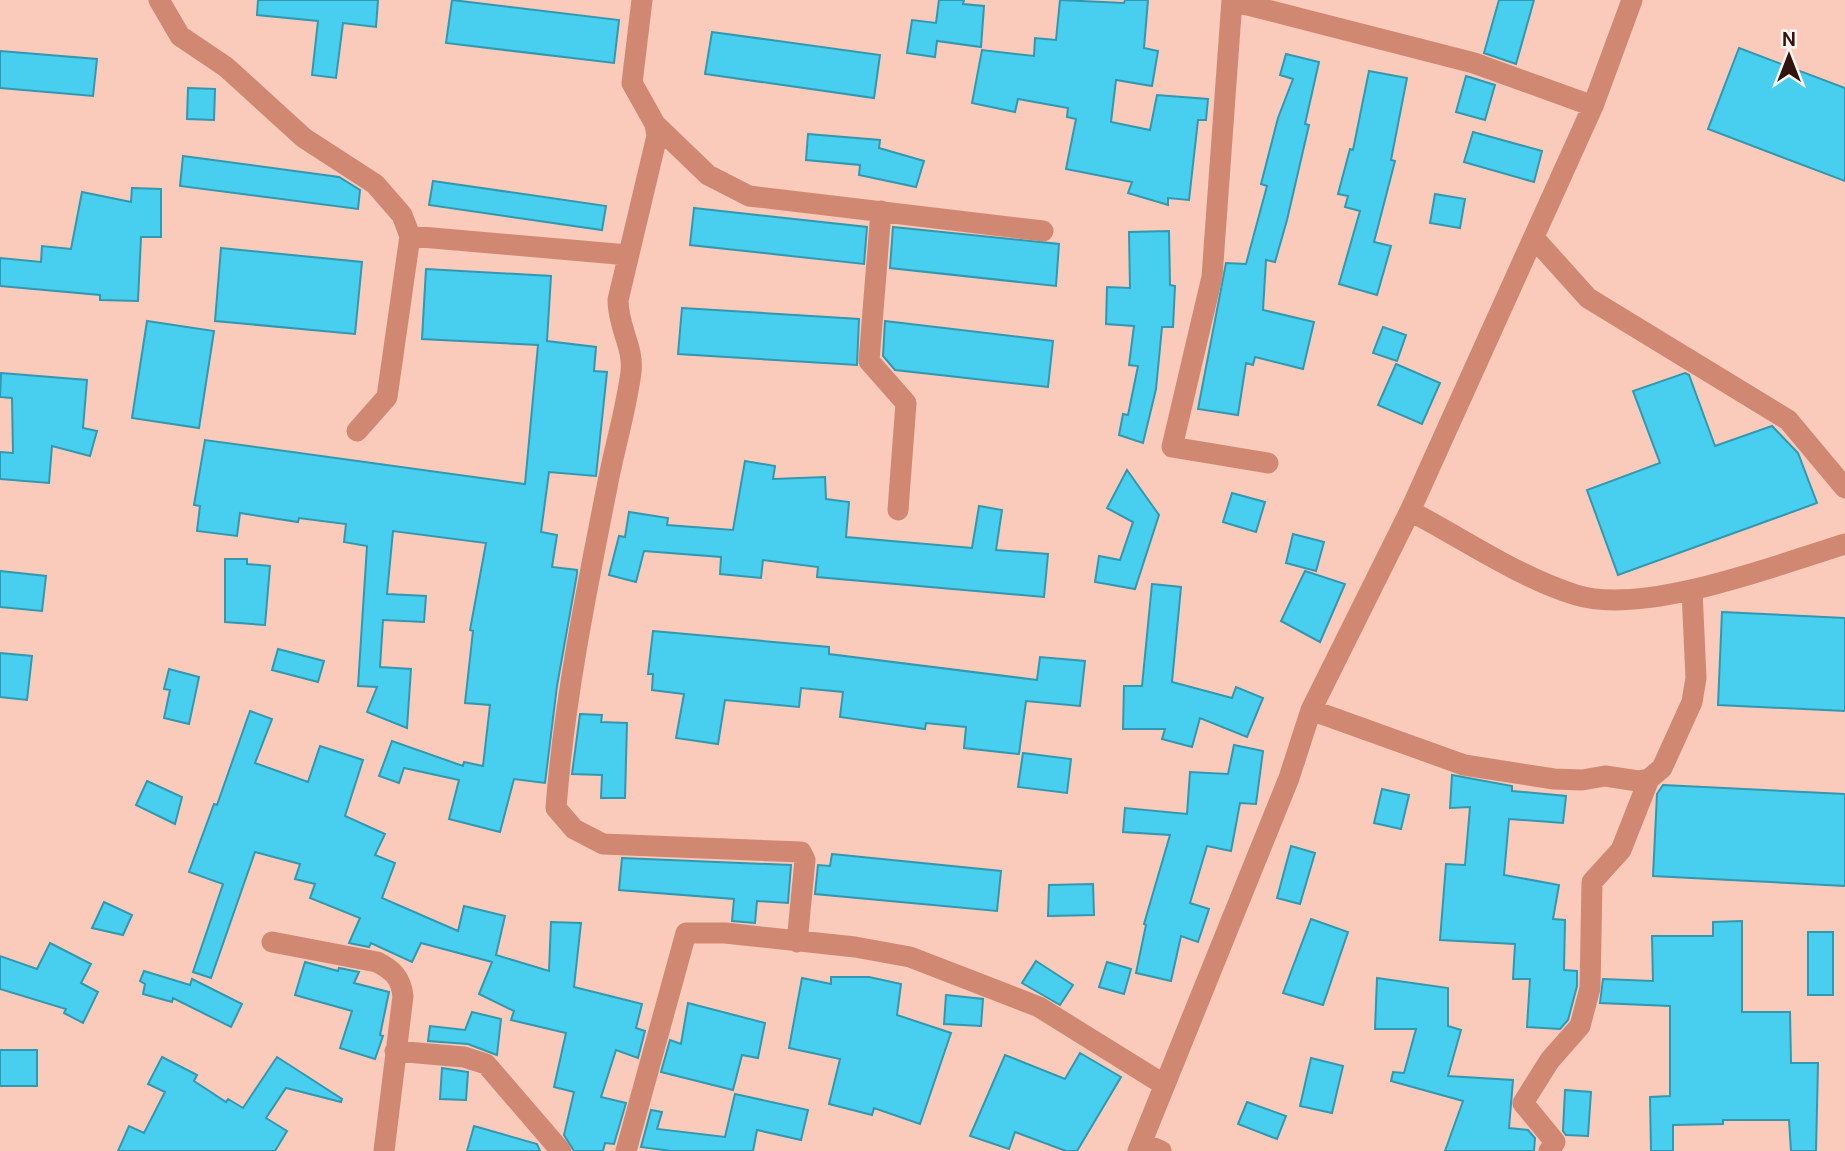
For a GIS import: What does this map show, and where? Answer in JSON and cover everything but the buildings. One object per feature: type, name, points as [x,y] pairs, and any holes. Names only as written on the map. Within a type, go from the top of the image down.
[{"type":"street","points":[[159,0],[180,36],[226,67],[303,138],[375,184],[402,215],[410,236],[387,397],[357,432]]},
{"type":"street","points":[[642,0],[632,83],[655,124],[708,175],[750,196],[1043,230]]},
{"type":"street","points":[[1268,463],[1172,447],[1212,277],[1232,0],[1474,63],[1593,107]]},
{"type":"street","points":[[1147,1148],[1163,1084],[1289,778],[1311,710],[1409,511],[1534,238],[1593,107],[1632,0]]},
{"type":"street","points":[[655,124],[657,136],[618,300],[618,320],[628,345],[631,370],[607,487],[560,754],[556,808],[574,830],[603,844],[801,852],[805,860],[797,942]]},
{"type":"street","points":[[881,211],[870,361],[906,403],[898,510]]},
{"type":"street","points":[[410,236],[628,256]]},
{"type":"street","points":[[1534,238],[1588,298],[1788,420],[1833,477],[1845,488]]},
{"type":"street","points":[[1409,511],[1550,586],[1578,596],[1613,600],[1692,590],[1845,544]]},
{"type":"street","points":[[1549,1151],[1555,1142],[1523,1103],[1550,1060],[1580,1026],[1590,988],[1592,882],[1622,850],[1649,779],[1662,768],[1692,702],[1696,678],[1692,590]]},
{"type":"street","points":[[1311,710],[1465,765],[1554,779],[1582,780],[1605,776],[1638,781],[1649,779]]},
{"type":"street","points":[[626,1151],[686,933],[725,933],[910,957],[1039,1007],[1163,1084]]},
{"type":"street","points":[[272,942],[377,962],[391,969],[401,982],[403,996],[384,1151]]},
{"type":"street","points":[[396,1051],[464,1058],[486,1065],[561,1151]]}]
